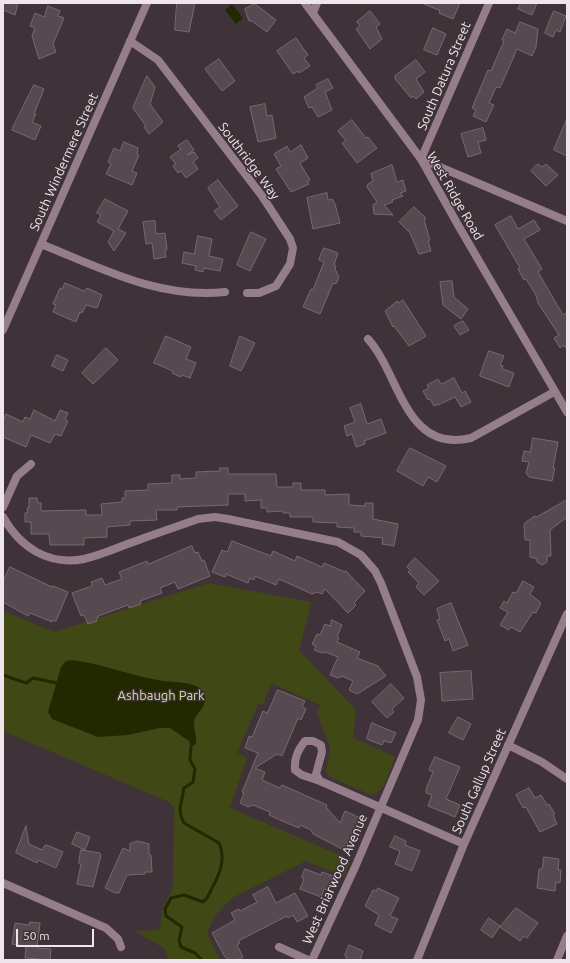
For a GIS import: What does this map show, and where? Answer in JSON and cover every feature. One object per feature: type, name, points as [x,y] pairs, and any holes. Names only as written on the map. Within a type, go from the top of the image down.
[{"type":"street","name":"South Windermere Street","points":[[3,330],[147,3]]},
{"type":"street","name":"West Ridge Road","points":[[305,3],[421,159],[554,392],[567,412]]},
{"type":"street","points":[[313,13],[317,3]]},
{"type":"street","name":"South Datura Street","points":[[421,159],[489,3]]},
{"type":"street","name":"Southridge Way","points":[[130,41],[158,60],[262,196],[290,238],[293,248],[290,264],[276,286],[259,293],[247,293]]},
{"type":"street","points":[[421,159],[567,220]]},
{"type":"street","points":[[41,244],[145,285],[181,293],[207,294],[225,292]]},
{"type":"street","points":[[368,339],[413,418],[423,429],[435,437],[456,441],[471,438],[554,392]]},
{"type":"street","points":[[3,506],[16,476],[31,464]]},
{"type":"street","name":"West Briarwood Avenue","points":[[3,517],[14,534],[28,548],[39,554],[63,560],[85,559],[198,520],[214,518],[228,519],[338,542],[361,555],[375,571],[381,582],[417,677],[421,700],[418,720],[312,960]]},
{"type":"street","name":"South Gallup Street","points":[[417,960],[464,844],[567,614]]},
{"type":"street","name":"West Briarwood Avenue","points":[[320,781],[316,774],[322,752],[321,745],[313,741],[305,741],[294,761],[295,770],[302,775],[320,781],[464,844]]},
{"type":"street","points":[[508,745],[542,762],[567,779]]},
{"type":"street","points":[[3,883],[106,928],[118,939],[121,946]]},
{"type":"street","points":[[557,960],[567,936]]},
{"type":"street","name":"West Briarwood Avenue","points":[[279,947],[308,960]]},
{"type":"green space","name":"Ashbaugh Park","points":[[209,583],[311,602],[299,650],[356,710],[353,738],[395,757],[383,786],[376,794],[371,795],[332,778],[326,772],[330,747],[317,713],[320,705],[271,683],[263,705],[259,703],[237,753],[247,758],[230,808],[351,860],[344,877],[306,861],[232,898],[215,916],[207,933],[220,960],[169,960],[165,949],[135,931],[160,930],[162,910],[173,887],[174,808],[169,802],[3,731],[3,611],[54,632]]},
{"type":"shaded area","points":[[232,4],[243,18],[236,24],[225,10]]},
{"type":"shaded area","points":[[71,660],[162,681],[186,683],[194,685],[200,689],[205,696],[205,703],[194,722],[196,739],[195,745],[191,746],[189,741],[170,728],[159,728],[128,735],[98,737],[52,719],[48,712],[61,667],[66,661]]},
{"type":"building","points":[[3,3],[18,3],[15,15],[3,10]]},
{"type":"building","points":[[177,3],[195,3],[189,32],[175,30]]},
{"type":"building","points":[[422,3],[460,3],[453,19]]},
{"type":"building","points":[[521,3],[537,3],[532,15],[518,9]]},
{"type":"building","points":[[255,4],[276,20],[267,32],[252,21],[249,21],[245,9]]},
{"type":"building","points":[[48,6],[60,11],[58,16],[64,18],[53,44],[56,52],[39,59],[32,36],[35,28],[30,26],[35,13],[44,17]]},
{"type":"building","points":[[370,11],[380,24],[376,27],[382,39],[370,49],[356,29],[360,26],[357,22]]},
{"type":"building","points":[[554,11],[566,16],[560,32],[556,30],[553,37],[545,33]]},
{"type":"building","points":[[520,22],[538,29],[536,47],[532,56],[517,49],[500,88],[496,87],[489,103],[494,105],[486,122],[473,116],[476,110],[472,108],[488,70],[491,71],[504,41],[502,40],[507,29],[515,33]]},
{"type":"building","points":[[433,28],[446,34],[437,55],[424,50]]},
{"type":"building","points":[[296,38],[308,55],[304,58],[310,66],[299,73],[298,71],[293,74],[277,51]]},
{"type":"building","points":[[219,59],[235,81],[222,91],[205,69]]},
{"type":"building","points":[[416,60],[425,72],[416,79],[424,92],[416,99],[413,96],[411,98],[395,79],[395,76]]},
{"type":"building","points":[[147,76],[155,87],[150,104],[163,122],[149,134],[144,127],[146,126],[133,108]]},
{"type":"building","points":[[328,79],[333,88],[325,92],[332,110],[318,117],[312,107],[309,108],[304,97],[318,88],[316,85]]},
{"type":"building","points":[[34,85],[44,89],[32,122],[41,126],[35,140],[12,130]]},
{"type":"building","points":[[265,104],[267,116],[272,115],[276,138],[258,142],[250,107]]},
{"type":"building","points":[[567,119],[567,156],[554,150]]},
{"type":"building","points":[[352,120],[366,138],[368,137],[377,148],[357,163],[342,143],[346,141],[338,131]]},
{"type":"building","points":[[483,128],[486,140],[478,142],[481,153],[468,157],[461,134]]},
{"type":"building","points":[[187,140],[194,150],[187,155],[194,152],[198,158],[193,162],[198,169],[186,178],[181,171],[178,173],[173,166],[176,164],[170,157],[181,149],[178,146]]},
{"type":"building","points":[[124,142],[138,148],[137,154],[139,155],[132,171],[137,173],[132,185],[106,174],[111,164],[108,162],[114,148],[120,151]]},
{"type":"building","points":[[301,145],[308,158],[300,163],[310,180],[307,182],[309,184],[291,192],[276,169],[281,166],[274,154],[287,146],[290,152]]},
{"type":"building","points":[[538,164],[542,167],[546,164],[558,175],[546,186],[531,171]]},
{"type":"building","points":[[392,165],[397,182],[403,180],[406,191],[400,193],[403,196],[384,205],[393,215],[374,214],[373,205],[377,202],[367,187],[368,184],[373,181],[371,174]]},
{"type":"building","points":[[218,180],[238,206],[221,220],[214,211],[220,207],[208,188]]},
{"type":"building","points":[[327,193],[328,200],[332,199],[335,204],[340,223],[313,229],[307,198]]},
{"type":"building","points":[[105,199],[128,211],[118,229],[126,233],[114,251],[108,242],[114,231],[97,222],[101,215],[97,213]]},
{"type":"building","points":[[414,207],[426,218],[424,220],[430,240],[428,241],[431,251],[419,254],[410,233],[399,222]]},
{"type":"building","points":[[511,216],[518,229],[534,220],[540,230],[524,239],[542,269],[538,272],[563,315],[567,312],[567,350],[564,345],[560,348],[554,338],[559,335],[538,303],[536,295],[526,279],[524,280],[518,269],[520,268],[495,225]]},
{"type":"building","points":[[155,221],[156,234],[165,233],[167,250],[165,250],[166,257],[154,259],[152,243],[146,244],[143,222]]},
{"type":"building","points":[[251,232],[266,239],[250,271],[237,265]]},
{"type":"building","points":[[198,236],[212,239],[209,256],[223,259],[220,271],[204,268],[203,272],[195,270],[196,266],[182,263],[184,252],[194,254]]},
{"type":"building","points":[[324,248],[338,253],[334,265],[336,266],[335,269],[339,277],[336,284],[333,283],[320,314],[303,307],[311,289],[313,290],[324,262],[319,260]]},
{"type":"building","points":[[452,281],[454,297],[468,309],[461,319],[443,305],[440,282]]},
{"type":"building","points":[[65,283],[84,291],[87,288],[102,295],[97,308],[86,305],[82,313],[80,312],[76,322],[53,312],[56,305],[53,304],[60,288],[62,289]]},
{"type":"building","points":[[403,300],[426,336],[409,346],[394,326],[393,327],[385,311],[397,301],[398,303]]},
{"type":"building","points":[[463,321],[469,330],[460,335],[454,326]]},
{"type":"building","points":[[166,336],[191,347],[186,359],[196,363],[190,378],[182,375],[181,377],[172,373],[173,371],[154,363]]},
{"type":"building","points":[[240,336],[255,343],[241,371],[230,366]]},
{"type":"building","points":[[106,348],[118,360],[93,384],[82,373]]},
{"type":"building","points":[[489,351],[504,356],[500,365],[503,366],[502,369],[514,373],[509,387],[480,376]]},
{"type":"building","points":[[57,355],[68,360],[63,371],[52,366]]},
{"type":"building","points":[[454,378],[462,393],[465,391],[471,402],[461,407],[455,397],[434,406],[430,399],[428,400],[423,391],[429,388],[427,385],[438,379],[441,384]]},
{"type":"building","points":[[361,404],[367,424],[381,419],[386,433],[364,441],[365,444],[356,447],[352,434],[347,436],[344,426],[355,422],[350,408]]},
{"type":"building","points":[[34,410],[55,421],[60,410],[68,413],[65,420],[68,421],[61,436],[55,434],[50,443],[31,435],[26,447],[3,437],[3,421],[6,414],[23,422],[25,417],[30,419]]},
{"type":"building","points":[[533,438],[558,442],[552,481],[529,477],[526,473],[529,462],[522,461],[524,451],[530,452]]},
{"type":"building","points":[[410,448],[446,466],[437,482],[428,477],[423,486],[397,471]]},
{"type":"building","points":[[220,468],[228,468],[228,474],[276,474],[277,487],[293,487],[293,483],[301,483],[301,490],[325,490],[325,495],[349,494],[349,505],[365,506],[365,503],[373,503],[373,519],[398,524],[394,546],[382,544],[383,538],[361,536],[361,532],[354,532],[354,528],[337,527],[337,523],[313,522],[313,517],[290,517],[290,513],[283,513],[283,511],[267,512],[267,508],[261,508],[261,500],[245,501],[245,494],[228,494],[228,505],[177,507],[177,510],[156,510],[157,520],[130,521],[130,525],[107,527],[107,537],[84,538],[84,545],[50,545],[49,534],[31,534],[31,522],[25,522],[25,513],[28,513],[27,508],[29,508],[29,498],[37,498],[38,503],[41,503],[41,511],[86,510],[86,515],[102,515],[101,504],[122,502],[122,498],[125,498],[125,491],[148,490],[148,484],[172,483],[172,475],[180,475],[180,479],[196,478],[196,472],[220,471]]},
{"type":"building","points":[[567,500],[567,517],[550,530],[551,556],[547,556],[547,562],[542,565],[537,562],[537,559],[530,557],[530,540],[525,540],[524,525],[535,516],[536,517]]},
{"type":"building","points":[[232,541],[271,556],[273,551],[295,561],[297,556],[322,567],[324,563],[345,572],[346,571],[365,591],[354,603],[356,605],[348,613],[325,589],[322,594],[317,592],[312,594],[279,579],[276,585],[255,576],[254,580],[250,578],[248,583],[226,574],[225,577],[212,572],[222,550],[227,552]]},
{"type":"building","points":[[192,546],[195,553],[198,552],[202,561],[204,560],[210,576],[178,589],[175,582],[160,588],[162,593],[140,601],[141,604],[129,608],[128,605],[98,616],[99,617],[96,618],[97,621],[88,624],[84,615],[81,616],[72,593],[92,586],[91,582],[102,578],[105,585],[122,579],[119,572],[147,561],[148,564]]},
{"type":"building","points":[[415,558],[439,581],[424,595],[416,587],[419,583],[408,572],[410,570],[407,567]]},
{"type":"building","points":[[10,567],[52,587],[53,586],[68,592],[56,621],[52,620],[52,622],[30,613],[28,616],[3,602],[3,582]]},
{"type":"building","points":[[523,581],[534,587],[530,594],[541,603],[536,613],[533,612],[520,632],[511,627],[509,630],[500,625],[508,612],[500,608],[504,601],[507,603],[513,592],[516,593]]},
{"type":"building","points":[[451,603],[468,645],[453,651],[449,639],[445,641],[437,620],[440,619],[437,609]]},
{"type":"building","points":[[332,620],[342,625],[337,636],[339,638],[337,642],[360,652],[357,658],[378,666],[386,676],[357,694],[349,690],[353,681],[342,676],[338,678],[330,675],[338,657],[314,650],[316,646],[312,644],[317,634],[320,635],[325,624],[330,626]]},
{"type":"building","points":[[471,671],[473,699],[442,701],[440,673]]},
{"type":"building","points":[[391,684],[404,698],[392,709],[394,712],[387,718],[372,702]]},
{"type":"building","points":[[278,690],[305,701],[302,707],[306,709],[301,720],[298,718],[282,756],[277,754],[255,768],[265,772],[262,780],[280,788],[282,785],[327,805],[326,807],[340,823],[345,811],[360,818],[344,850],[313,834],[311,830],[300,825],[299,828],[269,815],[270,812],[253,805],[248,807],[240,803],[244,793],[242,792],[258,753],[245,748],[249,736],[252,737],[263,711],[267,713]]},
{"type":"building","points":[[458,717],[471,724],[463,740],[449,733]]},
{"type":"building","points":[[372,723],[396,733],[391,743],[384,741],[382,745],[367,739]]},
{"type":"building","points":[[435,757],[460,767],[446,799],[460,805],[455,817],[428,806],[432,795],[426,793],[426,789],[433,772],[429,770]]},
{"type":"building","points":[[529,788],[535,798],[541,795],[547,805],[549,804],[555,814],[553,815],[557,824],[540,832],[526,807],[523,808],[516,795]]},
{"type":"building","points":[[26,826],[29,844],[42,850],[45,845],[47,845],[63,852],[56,868],[38,860],[37,863],[16,853]]},
{"type":"building","points":[[77,832],[90,837],[85,850],[72,844]]},
{"type":"building","points":[[395,836],[406,841],[405,845],[420,851],[412,871],[395,864],[400,851],[390,847]]},
{"type":"building","points":[[138,841],[149,844],[152,872],[127,875],[119,893],[115,893],[105,888],[123,848],[130,851],[130,844]]},
{"type":"building","points":[[81,850],[100,853],[101,855],[93,887],[77,884],[81,864],[79,863]]},
{"type":"building","points":[[544,857],[559,859],[558,870],[561,870],[560,883],[556,882],[555,891],[537,888],[539,869],[542,869]]},
{"type":"building","points":[[305,869],[321,875],[322,872],[333,876],[327,890],[324,889],[321,897],[300,889],[304,879],[302,878]]},
{"type":"building","points":[[268,887],[276,903],[295,893],[308,916],[297,922],[293,915],[288,918],[287,916],[238,941],[240,943],[237,945],[243,957],[237,960],[230,960],[225,957],[212,933],[235,920],[231,913],[239,909],[240,911],[257,902],[253,895]]},
{"type":"building","points":[[378,888],[399,898],[390,916],[398,919],[391,933],[375,925],[379,915],[365,906],[373,890],[376,891]]},
{"type":"building","points":[[516,908],[538,923],[527,938],[524,936],[520,941],[500,927]]},
{"type":"building","points":[[489,918],[500,926],[492,938],[481,930]]},
{"type":"building","points":[[30,922],[40,923],[37,948],[51,949],[50,960],[25,958],[26,946],[12,944],[15,923],[29,925]]},
{"type":"building","points":[[349,945],[363,951],[360,960],[345,960]]},
{"type":"waterway","points":[[3,675],[26,683],[33,678],[57,683]]},
{"type":"waterway","points":[[191,746],[190,760],[195,769],[193,782],[184,788],[180,809],[181,816],[184,823],[219,843],[222,864],[214,885],[203,902],[184,895],[171,898],[165,909],[166,916],[182,927],[179,940],[181,947],[195,953],[202,960]]}]
